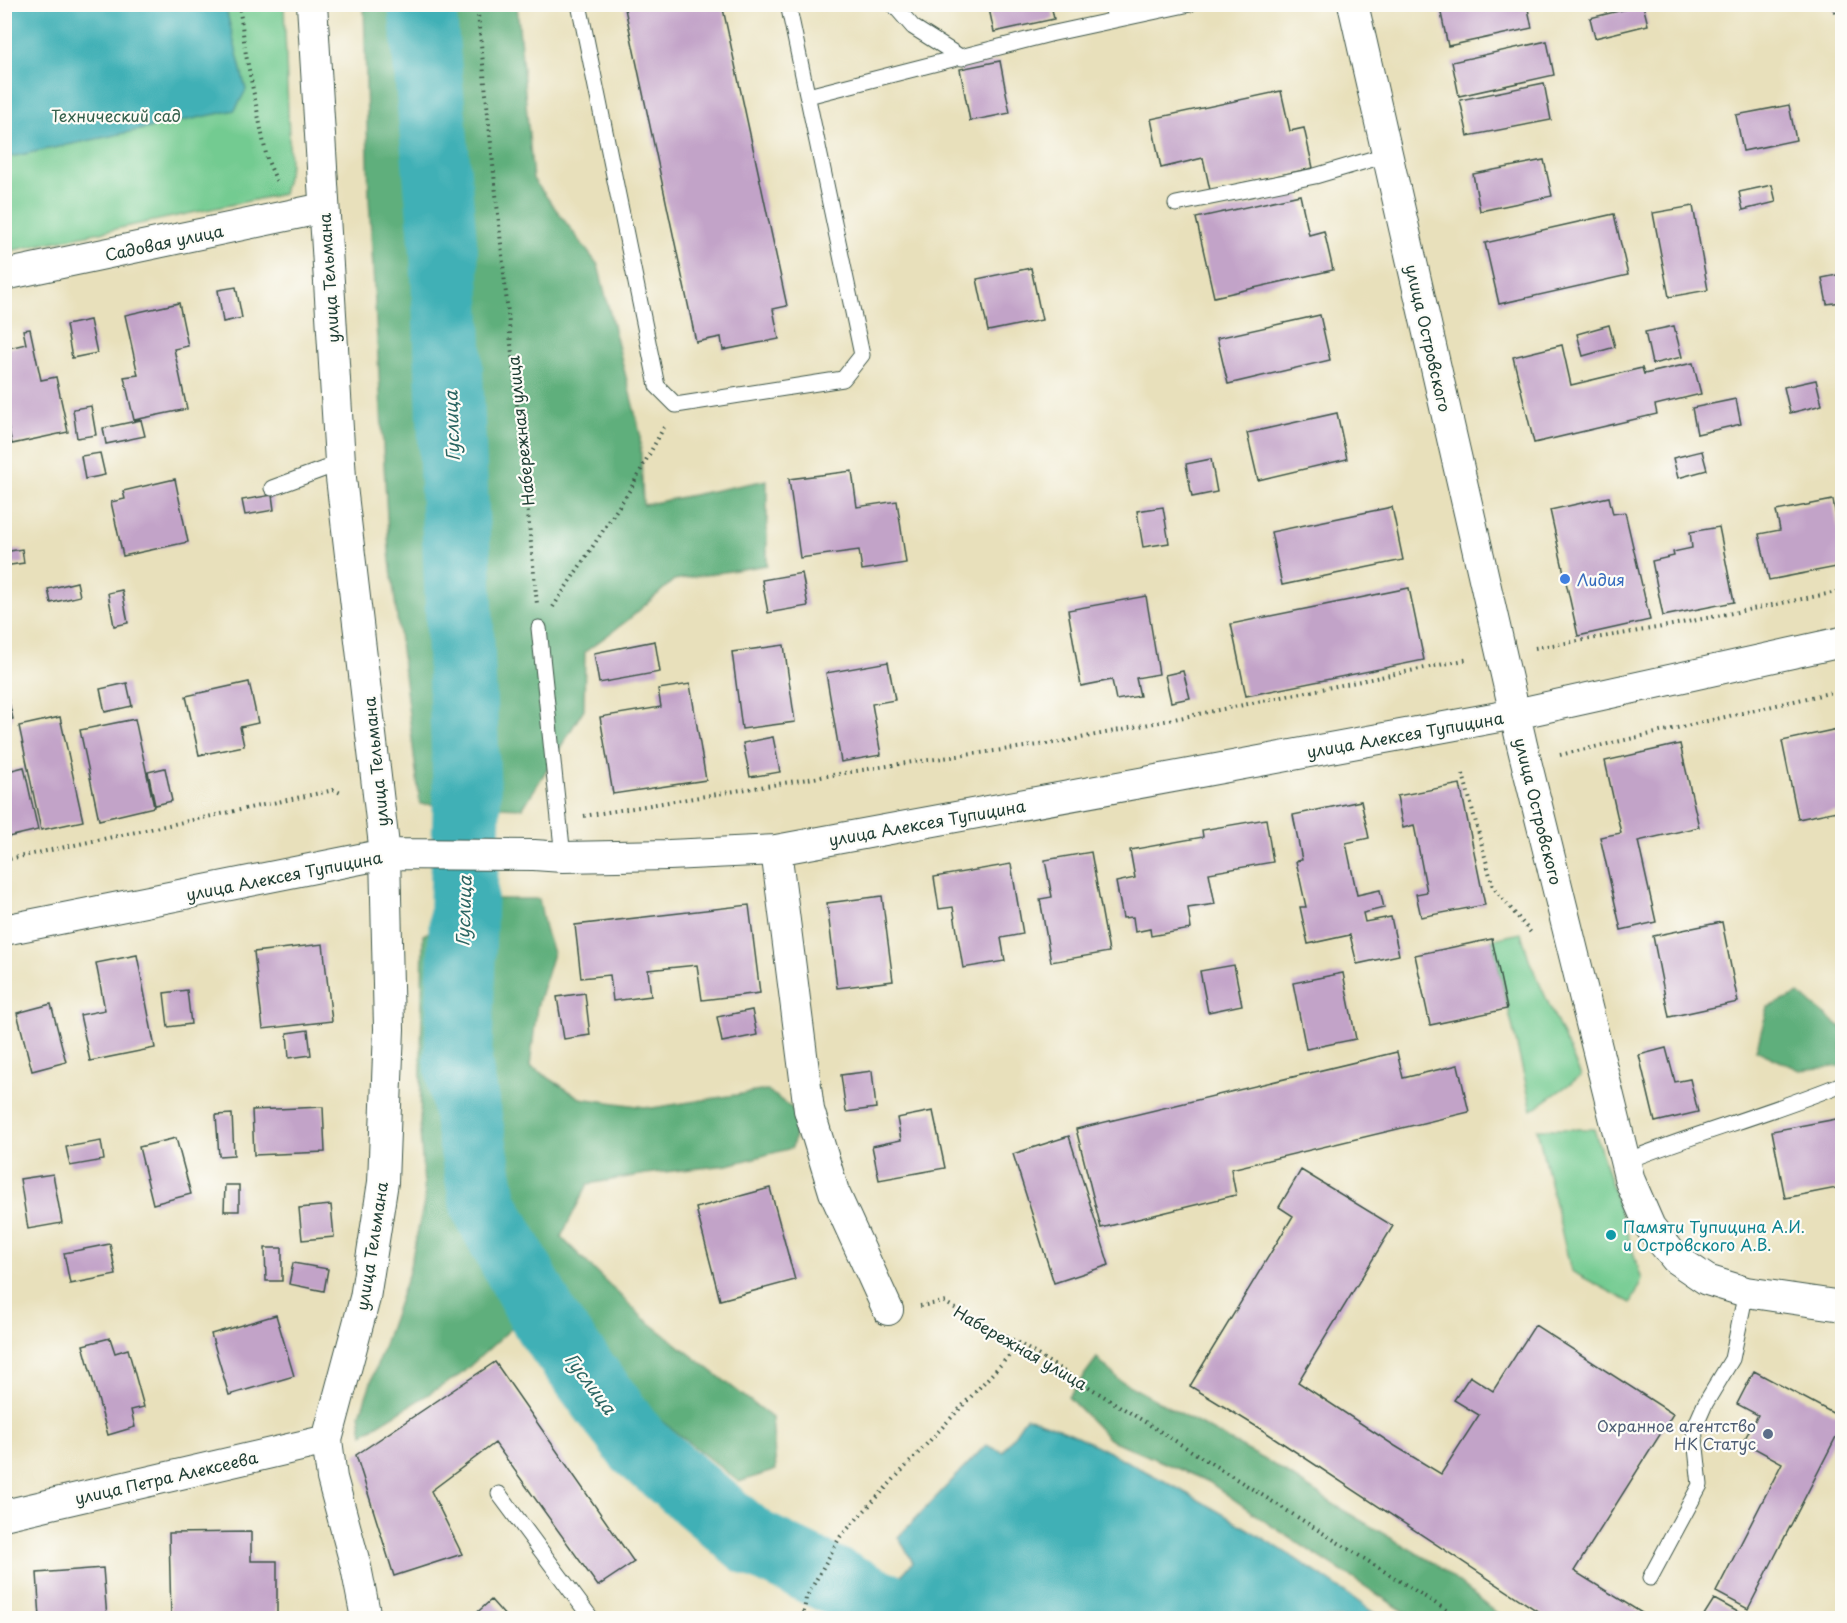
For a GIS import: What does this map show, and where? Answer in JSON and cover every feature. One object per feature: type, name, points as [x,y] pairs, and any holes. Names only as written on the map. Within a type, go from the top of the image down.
[{"type":"street","name":"улица Тельмана","points":[[312,4],[340,463],[385,854],[389,1029],[383,1182],[365,1298],[327,1440],[332,1478],[356,1567],[366,1618]]},
{"type":"street","name":"улица Островского","points":[[1353,4],[1515,714],[1630,1180],[1650,1227],[1676,1259],[1707,1280],[1746,1292],[1842,1306]]},
{"type":"street","name":"Садовая улица","points":[[4,275],[324,208]]},
{"type":"street","name":"улица Алексея Тупицина","points":[[4,930],[385,854],[669,855],[776,850],[1515,714],[1842,642]]},
{"type":"street","points":[[776,850],[808,1110],[834,1192],[888,1310]]},
{"type":"street","name":"улица Петра Алексеева","points":[[4,1515],[327,1440]]},
{"type":"lane","points":[[579,4],[657,386],[676,405],[843,379],[862,355],[789,4]]},
{"type":"lane","points":[[893,4],[912,27],[962,58]]},
{"type":"lane","points":[[808,96],[1050,34],[1114,12],[1190,4]]},
{"type":"lane","points":[[1176,204],[1315,176],[1386,155]]},
{"type":"lane","points":[[272,488],[340,463]]},
{"type":"lane","points":[[539,628],[559,821],[549,856]]},
{"type":"lane","points":[[1626,1161],[1842,1084]]},
{"type":"lane","points":[[1650,1578],[1700,1485],[1694,1429],[1705,1404],[1732,1359],[1746,1292]]},
{"type":"lane","points":[[499,1494],[591,1618]]},
{"type":"path","points":[[239,4],[246,55],[267,159],[290,216]]},
{"type":"path","name":"Набережная улица","points":[[477,4],[539,628]]},
{"type":"path","points":[[539,628],[631,488],[676,405]]},
{"type":"path","points":[[559,821],[899,764],[1061,742],[1435,664],[1657,628],[1842,591]]},
{"type":"path","points":[[1527,763],[1842,690]]},
{"type":"path","points":[[4,860],[334,790],[381,811]]},
{"type":"path","name":"Набережная улица","points":[[888,1310],[944,1302],[1020,1344],[1460,1618]]},
{"type":"path","points":[[803,1618],[806,1598],[840,1537],[1020,1344]]},
{"type":"green space","name":"Технический сад","points":[[5,5],[284,5],[290,165],[283,194],[5,252]]},
{"type":"green space","points":[[364,5],[517,5],[533,179],[598,265],[640,433],[643,505],[767,480],[767,565],[674,580],[628,620],[585,652],[584,709],[523,808],[420,804],[389,552],[369,198]]},
{"type":"green space","points":[[496,899],[539,899],[553,953],[537,1007],[530,1066],[580,1098],[652,1108],[767,1090],[800,1114],[792,1148],[728,1165],[646,1174],[588,1184],[561,1237],[642,1317],[772,1418],[776,1470],[739,1482],[627,1394],[544,1285],[516,1324],[460,1375],[363,1434],[360,1414],[408,1275],[425,1198],[420,1132],[423,935]]},
{"type":"green space","points":[[1521,933],[1530,962],[1581,1076],[1532,1110],[1492,939]]},
{"type":"green space","points":[[1799,994],[1842,1026],[1842,1066],[1799,1070],[1756,1050],[1768,1007]]},
{"type":"green space","points":[[1537,1129],[1594,1129],[1642,1280],[1631,1303],[1571,1271]]},
{"type":"green space","points":[[1097,1358],[1119,1380],[1269,1462],[1341,1509],[1434,1563],[1503,1618],[1414,1618],[1270,1525],[1209,1482],[1109,1439],[1068,1397]]},
{"type":"water","points":[[5,4],[225,5],[246,90],[235,110],[5,158]]},
{"type":"water","points":[[1026,1417],[1079,1437],[1195,1498],[1290,1555],[1381,1618],[845,1618],[873,1570],[898,1579],[913,1562],[898,1537],[986,1445],[1003,1452]]},
{"type":"building","points":[[624,4],[722,4],[787,306],[773,309],[779,339],[723,350],[721,337],[696,342]]},
{"type":"building","points":[[988,4],[1051,4],[1054,19],[994,32]]},
{"type":"building","points":[[1439,4],[1527,4],[1532,28],[1448,46]]},
{"type":"building","points":[[1832,4],[1842,4],[1842,10],[1834,12]]},
{"type":"building","points":[[1643,5],[1648,25],[1595,38],[1590,18]]},
{"type":"building","points":[[1547,41],[1554,75],[1459,96],[1452,62]]},
{"type":"building","points":[[1000,61],[1010,113],[970,121],[960,69]]},
{"type":"building","points":[[1544,83],[1551,120],[1468,136],[1460,100]]},
{"type":"building","points":[[1281,91],[1290,131],[1304,128],[1313,168],[1210,190],[1203,158],[1161,168],[1151,119]]},
{"type":"building","points":[[1789,105],[1796,140],[1743,151],[1736,115]]},
{"type":"building","points":[[1544,160],[1552,196],[1480,211],[1473,174]]},
{"type":"building","points":[[1772,185],[1776,202],[1743,210],[1739,192]]},
{"type":"building","points":[[1300,195],[1309,235],[1324,231],[1333,270],[1214,297],[1196,218]]},
{"type":"building","points":[[1693,206],[1708,290],[1669,297],[1653,213]]},
{"type":"building","points":[[1614,214],[1628,275],[1499,304],[1485,243]]},
{"type":"building","points":[[1031,268],[1042,320],[988,331],[977,279]]},
{"type":"building","points":[[1842,274],[1842,302],[1827,304],[1822,278]]},
{"type":"building","points":[[236,287],[242,318],[223,322],[218,290]]},
{"type":"building","points":[[179,303],[188,346],[174,349],[187,409],[134,420],[124,377],[138,375],[125,315]]},
{"type":"building","points":[[1320,315],[1330,360],[1228,384],[1217,338]]},
{"type":"building","points":[[90,320],[97,353],[72,358],[66,325]]},
{"type":"building","points":[[1609,325],[1615,347],[1583,356],[1577,334]]},
{"type":"building","points":[[1674,326],[1682,357],[1652,364],[1645,332]]},
{"type":"building","points":[[30,329],[41,380],[56,377],[68,432],[12,444],[4,408],[4,349],[26,344],[23,330]]},
{"type":"building","points":[[1562,345],[1571,385],[1642,368],[1644,374],[1693,363],[1701,394],[1655,405],[1657,414],[1534,443],[1513,357]]},
{"type":"building","points":[[1816,380],[1822,405],[1790,413],[1784,387]]},
{"type":"building","points":[[1736,399],[1741,424],[1697,434],[1692,408]]},
{"type":"building","points":[[91,406],[96,435],[77,438],[73,409]]},
{"type":"building","points":[[1337,413],[1347,459],[1258,480],[1247,433]]},
{"type":"building","points":[[141,420],[145,436],[106,444],[103,428]]},
{"type":"building","points":[[1702,451],[1707,470],[1678,478],[1673,458]]},
{"type":"building","points":[[100,453],[105,475],[85,479],[81,456]]},
{"type":"building","points":[[1211,459],[1217,492],[1192,497],[1186,464]]},
{"type":"building","points":[[852,471],[857,507],[897,501],[906,563],[862,570],[859,550],[800,558],[789,479]]},
{"type":"building","points":[[175,479],[188,542],[123,556],[111,502],[125,499],[123,491]]},
{"type":"building","points":[[272,495],[274,510],[245,515],[242,500]]},
{"type":"building","points":[[1609,497],[1613,514],[1625,512],[1650,620],[1578,636],[1550,510]]},
{"type":"building","points":[[1833,500],[1842,548],[1842,566],[1769,580],[1759,534],[1780,530],[1776,511]]},
{"type":"building","points":[[1163,507],[1169,543],[1143,547],[1137,511]]},
{"type":"building","points":[[1392,507],[1403,560],[1282,585],[1271,532]]},
{"type":"building","points":[[1719,527],[1734,602],[1663,616],[1652,561],[1674,556],[1673,552],[1692,548],[1690,532]]},
{"type":"building","points":[[22,549],[24,563],[4,566],[4,552]]},
{"type":"building","points":[[802,573],[808,606],[768,613],[762,580]]},
{"type":"building","points":[[77,582],[80,596],[51,603],[48,589]]},
{"type":"building","points":[[1409,588],[1424,660],[1246,696],[1231,624]]},
{"type":"building","points":[[122,590],[128,623],[114,626],[108,593]]},
{"type":"building","points":[[1146,596],[1159,674],[1136,678],[1140,696],[1116,700],[1112,680],[1081,686],[1068,610]]},
{"type":"building","points":[[655,641],[660,672],[599,683],[594,653]]},
{"type":"building","points":[[784,645],[795,722],[742,729],[732,652]]},
{"type":"building","points":[[888,662],[895,700],[872,704],[881,755],[841,762],[826,673]]},
{"type":"building","points":[[1183,671],[1190,698],[1171,702],[1165,675]]},
{"type":"building","points":[[4,682],[13,719],[4,721]]},
{"type":"building","points":[[249,682],[258,723],[240,727],[244,746],[199,755],[186,696]]},
{"type":"building","points":[[127,683],[132,706],[105,712],[100,689]]},
{"type":"building","points":[[690,684],[706,780],[613,794],[600,717],[661,707],[658,689]]},
{"type":"building","points":[[60,717],[83,821],[41,830],[19,726]]},
{"type":"building","points":[[135,719],[154,807],[99,820],[80,730]]},
{"type":"building","points":[[1842,728],[1842,810],[1798,819],[1782,741]]},
{"type":"building","points":[[773,737],[780,772],[750,777],[743,743]]},
{"type":"building","points":[[1680,744],[1699,827],[1638,841],[1656,922],[1621,930],[1600,837],[1621,833],[1605,761]]},
{"type":"building","points":[[24,767],[38,830],[4,838],[4,772]]},
{"type":"building","points":[[165,768],[172,801],[155,805],[148,772]]},
{"type":"building","points":[[1460,784],[1485,905],[1421,917],[1416,894],[1427,892],[1414,825],[1403,828],[1397,796]]},
{"type":"building","points":[[1361,801],[1369,838],[1346,843],[1357,895],[1380,890],[1384,908],[1363,913],[1365,922],[1391,917],[1399,955],[1357,964],[1350,935],[1308,944],[1300,907],[1306,907],[1296,861],[1302,860],[1293,815]]},
{"type":"building","points":[[1266,819],[1273,862],[1209,873],[1215,904],[1188,908],[1191,929],[1151,936],[1150,929],[1135,932],[1133,917],[1123,918],[1116,882],[1135,878],[1130,850],[1203,837],[1202,830]]},
{"type":"building","points":[[1091,852],[1109,952],[1051,962],[1040,899],[1052,897],[1045,860]]},
{"type":"building","points":[[1011,864],[1023,934],[1001,938],[1005,961],[963,968],[953,907],[939,909],[934,877]]},
{"type":"building","points":[[882,896],[893,981],[837,988],[827,903]]},
{"type":"building","points":[[749,905],[760,993],[702,1000],[697,965],[648,970],[651,996],[613,1001],[610,975],[581,978],[575,925]]},
{"type":"building","points":[[1722,922],[1738,1002],[1669,1017],[1653,936]]},
{"type":"building","points":[[1492,939],[1507,1009],[1430,1025],[1415,955]]},
{"type":"building","points":[[323,944],[332,1021],[263,1029],[254,952]]},
{"type":"building","points":[[137,955],[155,1048],[90,1061],[80,1015],[105,1010],[96,963]]},
{"type":"building","points":[[1234,965],[1242,1005],[1208,1012],[1200,971]]},
{"type":"building","points":[[1343,973],[1356,1039],[1306,1049],[1293,983]]},
{"type":"building","points":[[187,990],[191,1024],[168,1027],[164,993]]},
{"type":"building","points":[[585,993],[590,1035],[564,1039],[557,997]]},
{"type":"building","points":[[51,1004],[66,1062],[32,1071],[17,1013]]},
{"type":"building","points":[[752,1010],[757,1035],[722,1042],[717,1017]]},
{"type":"building","points":[[308,1030],[311,1055],[289,1058],[287,1033]]},
{"type":"building","points":[[1666,1048],[1675,1082],[1690,1079],[1698,1112],[1655,1122],[1639,1055]]},
{"type":"building","points":[[1397,1052],[1403,1078],[1458,1065],[1469,1112],[1231,1169],[1236,1195],[1101,1228],[1076,1129]]},
{"type":"building","points":[[872,1071],[876,1108],[846,1112],[841,1075]]},
{"type":"building","points":[[323,1107],[325,1152],[254,1155],[252,1110]]},
{"type":"building","points":[[933,1111],[945,1168],[879,1180],[872,1146],[901,1140],[897,1118]]},
{"type":"building","points":[[232,1114],[234,1155],[219,1156],[216,1115]]},
{"type":"building","points":[[1842,1118],[1842,1187],[1785,1198],[1772,1131]]},
{"type":"building","points":[[1069,1136],[1109,1265],[1054,1283],[1013,1154]]},
{"type":"building","points":[[176,1138],[191,1194],[153,1204],[139,1147]]},
{"type":"building","points":[[101,1141],[104,1160],[70,1166],[66,1147]]},
{"type":"building","points":[[1301,1170],[1393,1226],[1298,1382],[1395,1446],[1441,1474],[1479,1415],[1454,1400],[1470,1376],[1493,1391],[1535,1325],[1673,1414],[1574,1571],[1650,1618],[1548,1618],[1267,1433],[1190,1386],[1293,1216],[1279,1207]]},
{"type":"building","points":[[53,1174],[62,1223],[28,1229],[20,1179]]},
{"type":"building","points":[[225,1185],[239,1185],[239,1211],[224,1211]]},
{"type":"building","points":[[770,1188],[795,1280],[720,1300],[696,1208]]},
{"type":"building","points":[[331,1205],[334,1237],[302,1240],[299,1208]]},
{"type":"building","points":[[110,1244],[116,1275],[70,1284],[64,1253]]},
{"type":"building","points":[[265,1248],[282,1248],[282,1281],[266,1281]]},
{"type":"building","points":[[293,1263],[328,1269],[324,1291],[289,1284]]},
{"type":"building","points":[[276,1315],[294,1376],[229,1395],[211,1334]]},
{"type":"building","points":[[110,1338],[115,1353],[128,1349],[144,1407],[131,1410],[135,1427],[108,1435],[83,1345]]},
{"type":"building","points":[[495,1362],[634,1562],[598,1586],[495,1443],[431,1491],[462,1554],[394,1576],[356,1455]]},
{"type":"building","points":[[1754,1371],[1842,1418],[1842,1425],[1748,1609],[1716,1592],[1782,1463],[1743,1442],[1758,1415],[1737,1404]]},
{"type":"building","points":[[251,1532],[251,1561],[277,1561],[277,1618],[171,1618],[169,1533]]},
{"type":"building","points":[[103,1568],[107,1618],[40,1618],[37,1573]]},
{"type":"building","points":[[1714,1599],[1749,1618],[1702,1618]]},
{"type":"building","points":[[491,1600],[507,1618],[471,1618]]},
{"type":"waterway","name":"Гуслица","points":[[422,4],[444,252],[467,796],[458,1063],[484,1205],[547,1323],[638,1446],[752,1542],[911,1618]]},
{"type":"place","name":"Лидия","points":[[1565,579]]},
{"type":"place","name":"Памяти Тупицина А.И. и Островского А.В.","points":[[1611,1235]]},
{"type":"place","name":"Охранное агентство НК Статус","points":[[1768,1434]]}]
